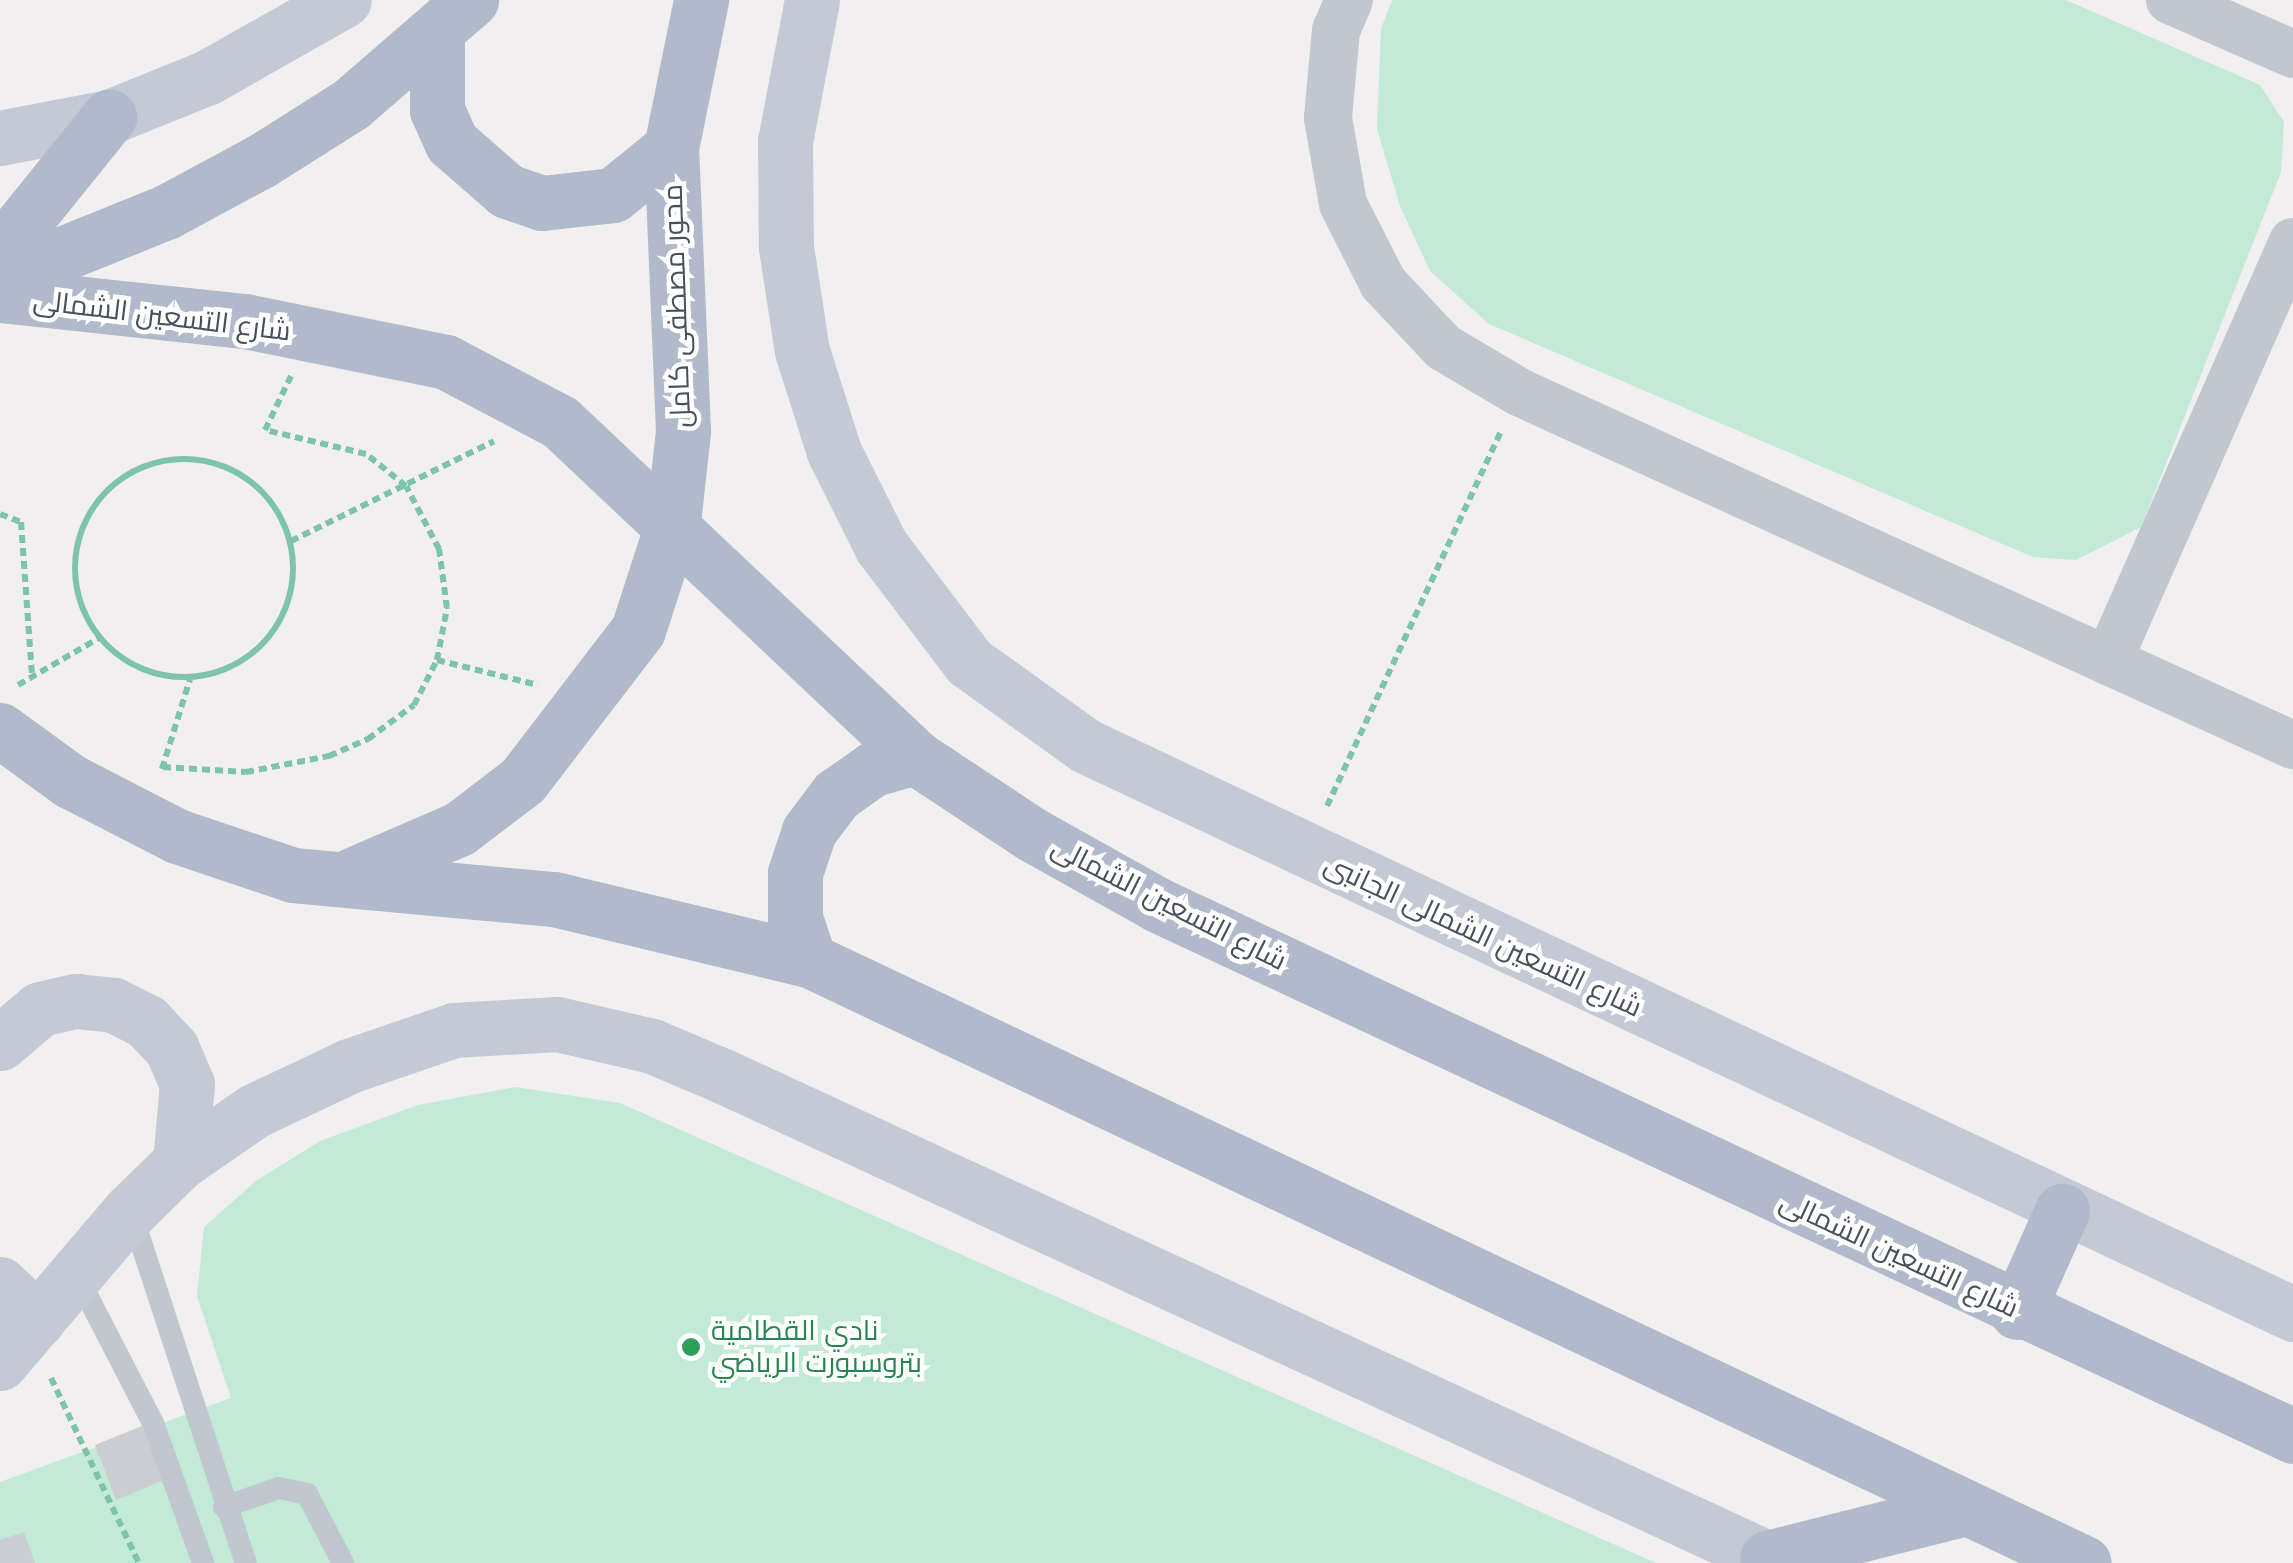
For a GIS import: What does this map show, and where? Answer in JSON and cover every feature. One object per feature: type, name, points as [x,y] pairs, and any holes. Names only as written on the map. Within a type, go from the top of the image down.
[{"type":"main road","name":"محور مصطفى كامل","points":[[340,880],[459,829],[523,780],[590,698],[638,630],[673,522],[684,340],[671,148],[701,0]]},
{"type":"main road","points":[[454,19],[437,110],[452,143],[507,191],[542,203],[614,195],[671,148]]},
{"type":"main road","points":[[0,279],[168,211],[262,160],[454,19]]},
{"type":"main road","points":[[0,252],[108,117]]},
{"type":"main road","name":"شارع التسعين الشمالى","points":[[0,295],[245,321],[446,362],[548,413],[673,522],[915,756],[1158,905],[2017,1312],[2293,1436]]},
{"type":"main road","points":[[0,730],[70,781],[147,820],[292,875],[554,899],[808,960],[1962,1509],[2084,1563]]},
{"type":"main road","points":[[808,960],[794,918],[795,873],[809,830],[860,778],[915,756]]},
{"type":"main road","points":[[2017,1312],[2062,1211]]},
{"type":"main road","points":[[1772,1561],[1962,1509]]},
{"type":"street","points":[[0,138],[108,117],[208,77],[344,0]]},
{"type":"street","name":"شارع التسعين الشمالى الجانبى","points":[[812,0],[785,141],[786,232],[817,397],[881,546],[969,662],[1086,746],[2062,1211],[2293,1314]]},
{"type":"street","points":[[1349,0],[1336,30],[1328,118],[1344,204],[1383,282],[1443,348],[1519,392],[2293,745]]},
{"type":"street","points":[[2170,0],[2293,54]]},
{"type":"street","points":[[2108,661],[2293,242]]},
{"type":"street","points":[[0,1043],[40,1009],[76,1000],[114,1005],[147,1022],[172,1049],[187,1084],[180,1162]]},
{"type":"street","points":[[15,1326],[76,1274],[130,1211],[180,1162],[254,1111],[349,1066],[454,1030],[557,1024],[652,1046],[1772,1561]]},
{"type":"lane","points":[[130,1211],[224,1508],[246,1563]]},
{"type":"lane","points":[[76,1274],[153,1423],[204,1563]]},
{"type":"lane","points":[[224,1508],[279,1488],[307,1494],[343,1563]]},
{"type":"path","points":[[1306,852],[1519,392]]},
{"type":"path","points":[[292,541],[548,413]]},
{"type":"path","points":[[163,767],[246,772],[329,756],[368,740],[414,705],[437,660],[445,578],[406,486],[366,454],[265,430]]},
{"type":"path","points":[[184,459],[240,472],[272,501],[292,541],[293,590],[274,634],[237,666],[190,679],[124,661],[99,638],[79,599],[75,556],[88,514],[116,480],[155,461],[184,459]]},
{"type":"path","points":[[0,514],[21,522],[32,677]]},
{"type":"path","points":[[0,695],[99,638]]},
{"type":"path","points":[[437,660],[590,698]]},
{"type":"path","points":[[147,820],[190,679]]},
{"type":"path","points":[[15,1326],[107,1482],[139,1563]]},
{"type":"green space","points":[[1392,0],[2066,0],[2260,85],[2284,122],[2281,172],[2141,527],[2076,560],[2033,557],[1489,324],[1430,271],[1400,206],[1377,129],[1381,29]]},
{"type":"green space","name":"نادي القطامية بتروسبورت الرياضي","points":[[515,1087],[620,1103],[1656,1563],[0,1563],[0,1482],[231,1398],[197,1296],[204,1227],[256,1181],[320,1141],[418,1105]]},
{"type":"building","points":[[142,1426],[164,1480],[116,1500],[95,1445]]},
{"type":"building","points":[[24,1532],[35,1563],[0,1563],[0,1540]]},
{"type":"place","name":"نادي القطامية بتروسبورت الرياضي","points":[[691,1347]]}]
